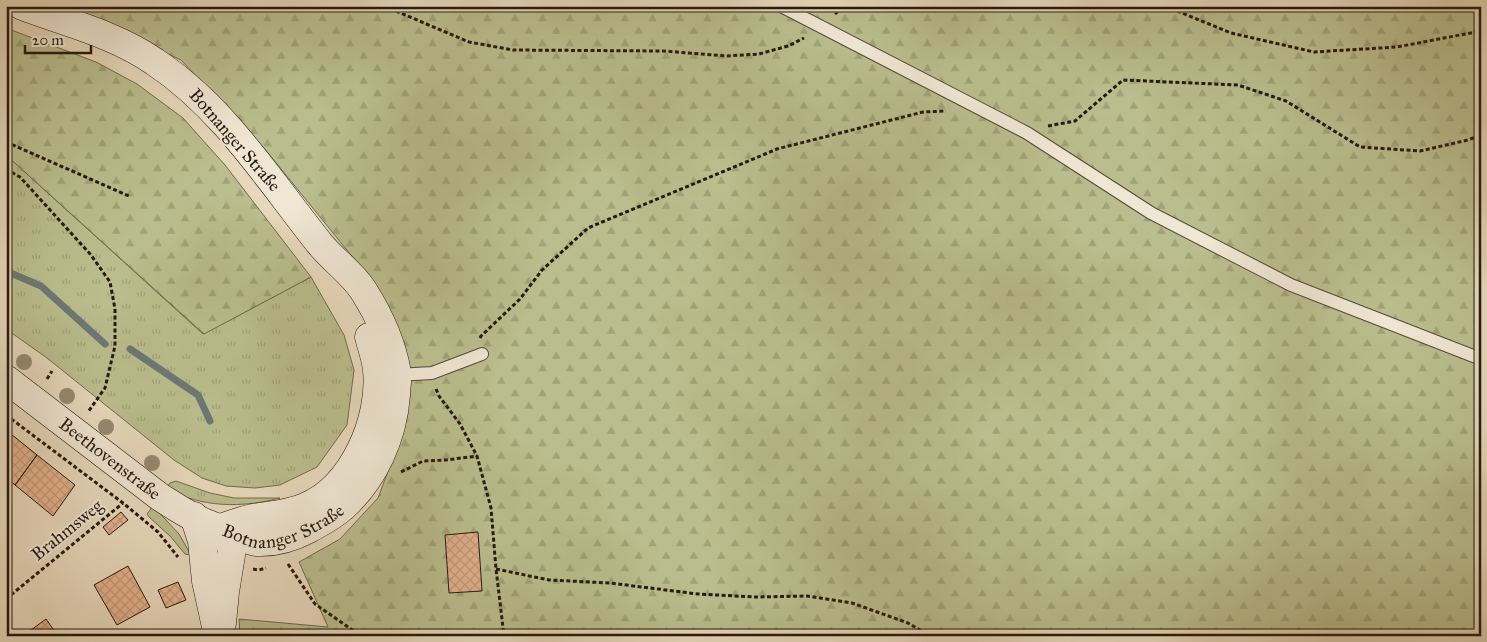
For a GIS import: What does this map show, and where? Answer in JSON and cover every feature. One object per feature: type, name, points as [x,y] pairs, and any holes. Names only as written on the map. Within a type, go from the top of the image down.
[{"type":"main road","name":"Botnanger Straße","points":[[22,6],[101,34],[131,48],[154,61],[188,86],[218,116],[322,246],[362,288],[382,323],[397,375],[395,410],[380,457],[359,490],[342,508],[322,522],[302,532],[284,539],[266,542],[234,539]]},
{"type":"main road","name":"Botnanger Straße","points":[[234,539],[251,518],[306,508],[321,499],[338,483],[355,462],[365,443],[377,396],[377,370],[373,349],[365,328],[322,246]]},
{"type":"main road","name":"Beethovenstraße","points":[[6,379],[160,497],[234,539]]},
{"type":"main road","points":[[194,516],[202,541],[206,581],[218,636]]},
{"type":"main road","points":[[222,636],[224,592],[234,539]]},
{"type":"lane","points":[[781,6],[1027,133],[1151,213],[1282,280],[1481,359]]},
{"type":"lane","points":[[397,375],[432,373],[482,354]]},
{"type":"path","points":[[384,6],[469,42],[513,50],[664,51],[727,56],[759,54],[788,46],[807,37],[844,6]]},
{"type":"path","points":[[1165,6],[1231,33],[1314,52],[1397,47],[1481,31]]},
{"type":"path","points":[[1027,133],[1052,125],[1076,121],[1123,80],[1238,85],[1286,101],[1360,147],[1420,151],[1468,140],[1481,135]]},
{"type":"path","points":[[482,354],[481,336],[520,299],[542,270],[588,228],[776,149],[923,112],[950,111],[961,100]]},
{"type":"path","points":[[6,142],[129,196]]},
{"type":"path","points":[[6,169],[20,176],[91,255],[110,282],[115,309],[115,346],[105,388],[95,404]]},
{"type":"path","points":[[432,373],[438,396],[460,424],[477,456],[491,508],[504,636]]},
{"type":"path","points":[[6,415],[158,532],[180,560]]},
{"type":"path","name":"Brahmsweg","points":[[6,599],[122,503]]},
{"type":"path","points":[[288,563],[315,604],[360,636]]},
{"type":"path","points":[[496,570],[549,580],[610,583],[698,594],[755,597],[807,596],[852,603],[908,623],[930,636]]},
{"type":"path","points":[[356,632],[392,636]]},
{"type":"green space","points":[[65,6],[1481,6],[1481,636],[240,636],[239,619],[328,627],[299,562],[340,539],[378,498],[400,439],[410,396],[395,327],[355,260],[264,148],[181,60]]},
{"type":"green space","points":[[6,28],[96,62],[137,84],[183,118],[225,165],[311,277],[204,334],[6,155]]},
{"type":"green space","points":[[6,155],[203,334],[311,277],[344,335],[354,370],[347,425],[317,467],[280,485],[255,488],[226,486],[202,478],[174,460],[47,358],[6,329]]},
{"type":"green space","points":[[176,481],[210,493],[234,498],[280,498],[236,505],[207,503],[179,495],[166,488],[170,483]]},
{"type":"green space","points":[[153,506],[179,534],[191,555],[185,554],[170,536],[149,517],[147,514]]},
{"type":"building","points":[[6,430],[37,455],[15,485],[6,478]]},
{"type":"building","points":[[37,455],[75,485],[53,516],[15,485]]},
{"type":"building","points":[[121,512],[128,520],[109,535],[103,527]]},
{"type":"building","points":[[478,532],[482,591],[449,593],[445,535]]},
{"type":"building","points":[[128,566],[150,607],[117,625],[94,585]]},
{"type":"building","points":[[178,582],[186,600],[166,608],[158,590]]},
{"type":"building","points":[[46,619],[58,636],[23,636]]},
{"type":"waterway","points":[[6,271],[41,286],[105,344]]},
{"type":"waterway","points":[[130,349],[198,395],[210,421]]}]
